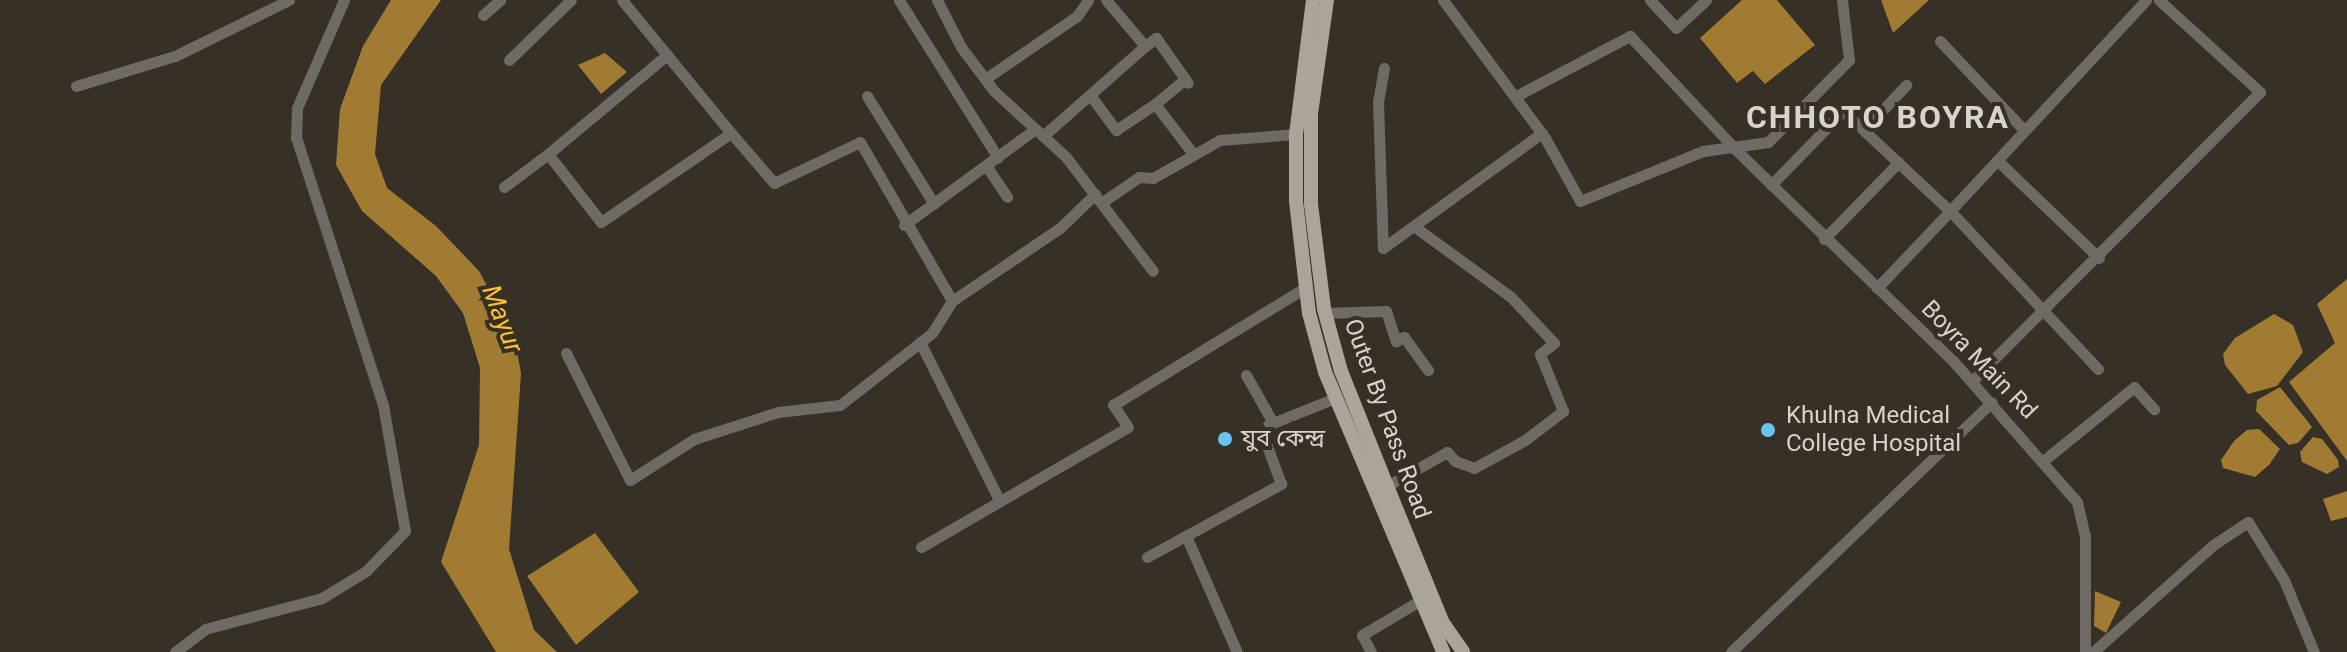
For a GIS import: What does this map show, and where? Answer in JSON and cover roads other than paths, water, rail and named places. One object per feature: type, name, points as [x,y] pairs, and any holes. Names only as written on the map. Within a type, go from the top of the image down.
[{"type":"main road","name":"Outer By Pass Road","points":[[1313,0],[1296,134],[1305,288],[1335,398],[1443,652]]},
{"type":"main road","name":"Outer By Pass Road","points":[[1327,0],[1311,114],[1311,204],[1325,313],[1341,371],[1387,486],[1443,623],[1463,652]]},
{"type":"street","points":[[76,86],[175,56],[289,0]]},
{"type":"street","points":[[175,652],[205,629],[322,598],[366,571],[405,531],[383,405],[296,138],[297,108],[344,0]]},
{"type":"street","points":[[483,15],[500,0]]},
{"type":"street","points":[[509,60],[571,0]]},
{"type":"street","points":[[622,0],[774,183],[860,142],[904,225],[952,301]]},
{"type":"street","points":[[899,0],[998,158]]},
{"type":"street","points":[[937,0],[985,79],[1039,132],[1098,198],[1153,271]]},
{"type":"street","points":[[985,79],[1077,16],[1088,0]]},
{"type":"street","points":[[1106,0],[1145,46]]},
{"type":"street","points":[[1443,0],[1542,133],[1580,201],[1703,151],[1735,149],[1768,142],[1849,60],[1842,0]]},
{"type":"street","points":[[1650,0],[1676,28],[1706,0]]},
{"type":"street","points":[[1877,288],[2146,0]]},
{"type":"street","points":[[1972,381],[2099,258],[2260,92],[2159,0]]},
{"type":"street","name":"Boyra Main Rd","points":[[1516,96],[1630,36],[1824,239],[1972,381],[2077,502],[2085,536],[2085,652]]},
{"type":"street","points":[[904,225],[1090,95],[1156,38],[1187,82],[1116,130],[1090,95]]},
{"type":"street","points":[[1940,41],[2024,130]]},
{"type":"street","points":[[504,187],[667,55]]},
{"type":"street","points":[[1384,68],[1378,101],[1383,248],[1542,133]]},
{"type":"street","points":[[1864,130],[1906,85]]},
{"type":"street","points":[[867,96],[934,204]]},
{"type":"street","points":[[1155,104],[1194,155]]},
{"type":"street","points":[[1771,185],[1843,111],[1950,211],[2098,369]]},
{"type":"street","points":[[548,154],[601,222],[731,133]]},
{"type":"street","points":[[566,353],[630,480],[694,439],[778,412],[840,405],[920,342],[952,301],[1060,228],[1098,198],[1139,177],[1153,178],[1220,140],[1296,134]]},
{"type":"street","points":[[1998,161],[2099,258]]},
{"type":"street","points":[[1824,239],[1899,162]]},
{"type":"street","points":[[987,167],[1007,197]]},
{"type":"street","points":[[1387,486],[1447,452],[1455,461],[1474,468],[1563,411],[1540,354],[1554,343],[1511,297],[1415,227]]},
{"type":"street","points":[[921,547],[1128,427],[1113,405],[1305,288]]},
{"type":"street","points":[[1325,313],[1386,311],[1396,341],[1404,337],[1428,370]]},
{"type":"street","points":[[920,342],[999,500]]},
{"type":"street","points":[[1246,375],[1273,423]]},
{"type":"street","points":[[2043,461],[2134,387],[2154,409]]},
{"type":"street","points":[[1147,557],[1281,484],[1263,435],[1273,423],[1335,398]]},
{"type":"street","points":[[1731,652],[1992,402]]},
{"type":"street","points":[[2093,652],[2213,545],[2248,522],[2284,580],[2314,652]]},
{"type":"street","points":[[1186,536],[1237,652]]},
{"type":"street","points":[[1371,652],[1362,635],[1419,601]]},
{"type":"water","name":"Mayur","points":[[391,0],[441,0],[381,85],[375,154],[387,188],[436,226],[479,271],[514,335],[521,373],[509,549],[534,630],[557,652],[496,652],[441,562],[479,445],[480,368],[463,313],[436,276],[362,211],[336,165],[340,109],[363,46]]},
{"type":"water","points":[[1742,0],[1777,0],[1815,45],[1765,84],[1753,71],[1737,83],[1700,38]]},
{"type":"water","points":[[1881,0],[1929,0],[1893,33]]},
{"type":"water","points":[[605,53],[627,72],[601,94],[578,65]]},
{"type":"water","points":[[2347,279],[2347,461],[2289,382],[2335,343],[2317,304]]},
{"type":"water","points":[[2274,314],[2293,325],[2303,352],[2277,386],[2248,394],[2225,365],[2223,354],[2235,338]]},
{"type":"water","points":[[2280,387],[2312,427],[2298,443],[2289,445],[2256,411],[2257,400]]},
{"type":"water","points":[[2259,429],[2280,449],[2269,465],[2255,477],[2223,468],[2221,460],[2234,441],[2247,430]]},
{"type":"water","points":[[2313,437],[2322,439],[2338,460],[2339,467],[2327,474],[2302,462],[2300,452]]},
{"type":"water","points":[[2347,491],[2347,517],[2331,521],[2323,499]]},
{"type":"water","points":[[595,533],[639,592],[576,645],[527,576]]},
{"type":"water","points":[[2095,591],[2121,602],[2106,633],[2094,626]]},
{"type":"place","name":"Khulna Medical College Hospital","points":[[1768,430]]},
{"type":"place","name":"যুব কেন্দ্র","points":[[1225,439]]},
{"type":"district","name":"CHHOTO BOYRA","points":[[1878,117]]}]
